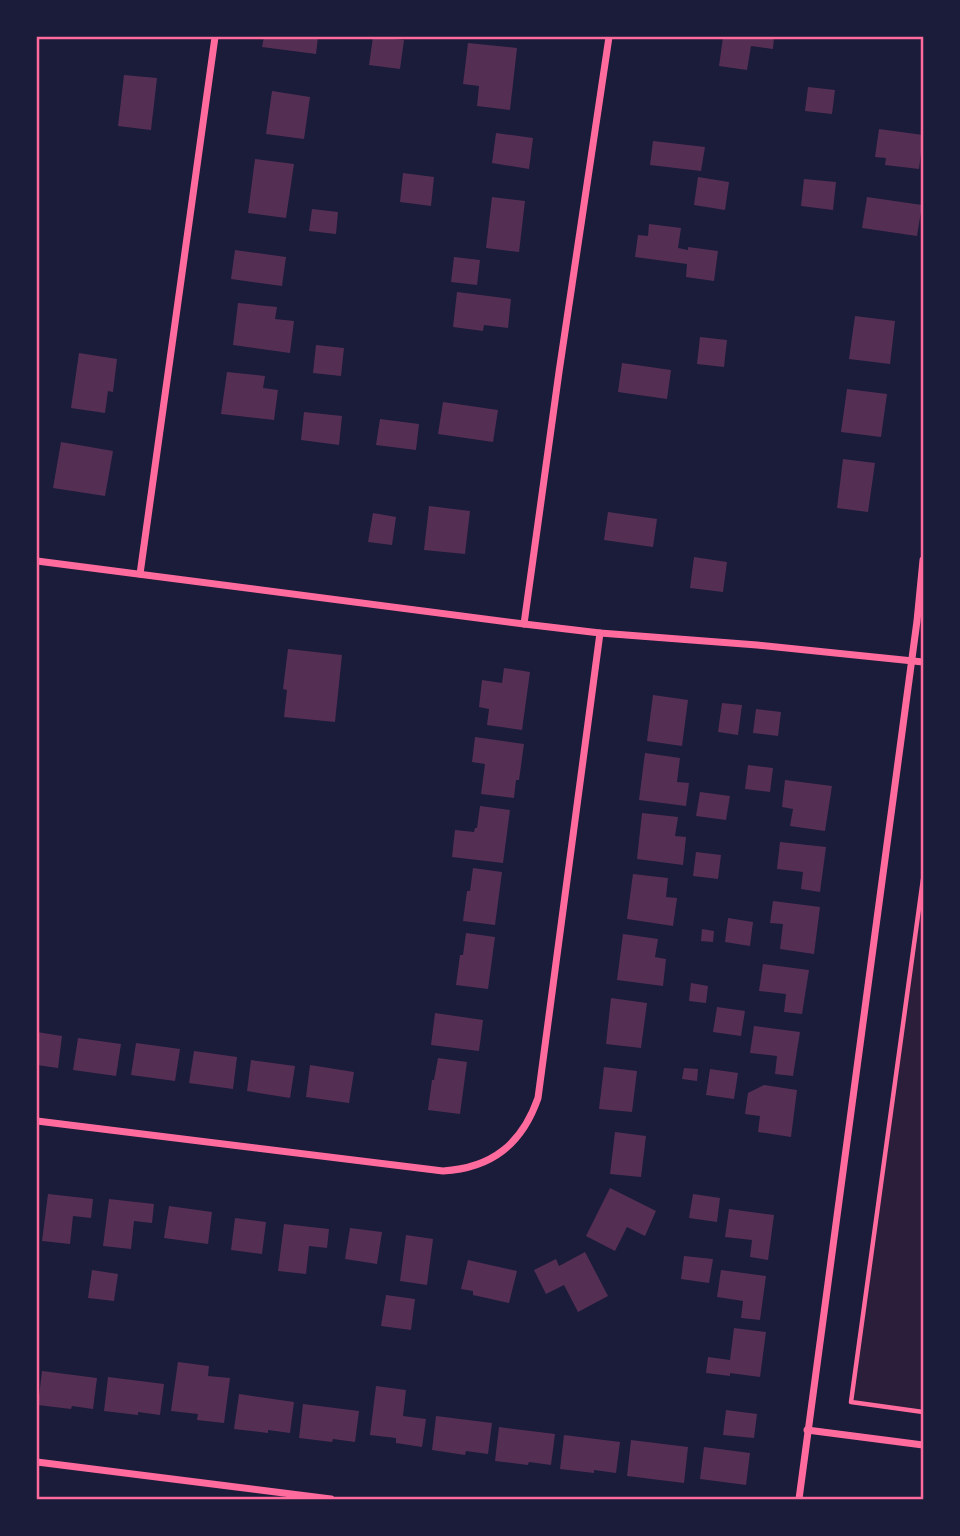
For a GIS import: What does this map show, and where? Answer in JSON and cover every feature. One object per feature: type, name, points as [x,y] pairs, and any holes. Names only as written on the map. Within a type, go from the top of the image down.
[{"type":"street","points":[[140,574],[215,37]]},
{"type":"street","points":[[524,624],[609,37]]},
{"type":"street","points":[[799,1499],[923,560]]},
{"type":"street","points":[[37,561],[600,633],[923,662]]},
{"type":"street","points":[[37,1121],[443,1171],[476,1166],[502,1152],[523,1130],[538,1098],[600,633]]},
{"type":"street","points":[[807,1430],[923,1445]]},
{"type":"street","points":[[37,1462],[331,1499]]},
{"type":"path","points":[[923,879],[851,1402],[923,1412]]},
{"type":"shaded area","points":[[923,879],[923,1412],[851,1402]]},
{"type":"building","points":[[264,37],[318,37],[316,54],[262,47]]},
{"type":"building","points":[[373,37],[404,40],[400,69],[369,65]]},
{"type":"building","points":[[723,37],[774,37],[773,49],[751,46],[747,70],[719,66]]},
{"type":"building","points":[[468,43],[517,48],[510,110],[477,106],[479,86],[463,84]]},
{"type":"building","points":[[124,75],[157,78],[151,130],[118,126]]},
{"type":"building","points":[[808,87],[835,90],[832,114],[805,111]]},
{"type":"building","points":[[272,91],[310,97],[304,139],[266,134]]},
{"type":"building","points":[[879,129],[923,135],[919,169],[885,165],[886,158],[875,157]]},
{"type":"building","points":[[496,133],[533,138],[529,169],[492,163]]},
{"type":"building","points":[[653,141],[705,147],[701,171],[650,165]]},
{"type":"building","points":[[255,159],[294,164],[286,218],[248,213]]},
{"type":"building","points":[[403,173],[434,177],[431,206],[400,202]]},
{"type":"building","points":[[698,177],[729,182],[725,210],[694,205]]},
{"type":"building","points":[[804,179],[836,182],[833,210],[801,206]]},
{"type":"building","points":[[492,197],[525,201],[519,252],[486,248]]},
{"type":"building","points":[[867,197],[922,205],[917,236],[862,228]]},
{"type":"building","points":[[312,209],[338,212],[336,234],[309,231]]},
{"type":"building","points":[[649,224],[681,228],[678,248],[718,251],[714,281],[686,277],[687,264],[635,257],[638,235],[648,236]]},
{"type":"building","points":[[235,250],[286,257],[282,286],[231,279]]},
{"type":"building","points":[[454,257],[480,260],[477,285],[451,282]]},
{"type":"building","points":[[457,292],[511,299],[508,328],[484,325],[483,331],[453,327]]},
{"type":"building","points":[[238,303],[277,307],[275,319],[294,321],[290,353],[233,345]]},
{"type":"building","points":[[855,316],[895,321],[890,364],[849,359]]},
{"type":"building","points":[[700,337],[727,340],[724,367],[697,364]]},
{"type":"building","points":[[316,345],[344,348],[341,376],[313,373]]},
{"type":"building","points":[[79,353],[117,359],[113,392],[108,391],[105,413],[71,408]]},
{"type":"building","points":[[622,363],[671,370],[667,399],[618,392]]},
{"type":"building","points":[[227,372],[265,376],[263,388],[278,390],[274,420],[221,414]]},
{"type":"building","points":[[847,389],[887,394],[881,437],[841,432]]},
{"type":"building","points":[[443,402],[498,410],[493,442],[438,434]]},
{"type":"building","points":[[304,412],[342,416],[339,445],[301,440]]},
{"type":"building","points":[[380,419],[419,424],[416,450],[376,445]]},
{"type":"building","points":[[61,442],[113,451],[105,496],[53,488]]},
{"type":"building","points":[[843,459],[875,463],[868,512],[837,508]]},
{"type":"building","points":[[429,506],[470,511],[465,554],[424,550]]},
{"type":"building","points":[[608,512],[657,519],[653,547],[604,540]]},
{"type":"building","points":[[373,513],[396,517],[392,545],[368,542]]},
{"type":"building","points":[[694,557],[727,562],[723,592],[690,588]]},
{"type":"building","points":[[288,649],[342,655],[335,722],[284,717],[287,690],[283,689]]},
{"type":"building","points":[[504,668],[530,672],[522,730],[487,725],[489,709],[479,707],[482,680],[502,683]]},
{"type":"building","points":[[653,695],[688,700],[682,746],[647,741]]},
{"type":"building","points":[[722,703],[742,705],[738,735],[718,732]]},
{"type":"building","points":[[756,709],[781,712],[778,736],[753,733]]},
{"type":"building","points":[[475,737],[524,744],[514,798],[481,794],[485,764],[472,762]]},
{"type":"building","points":[[645,753],[680,758],[677,782],[689,783],[686,806],[639,800]]},
{"type":"building","points":[[748,765],[773,768],[770,792],[745,789]]},
{"type":"building","points":[[785,780],[832,786],[825,831],[790,826],[793,809],[782,807]]},
{"type":"building","points":[[700,792],[730,796],[726,820],[696,816]]},
{"type":"building","points":[[480,806],[510,810],[503,863],[452,857],[455,830],[474,832]]},
{"type":"building","points":[[642,813],[678,817],[675,836],[686,837],[683,865],[637,859]]},
{"type":"building","points":[[780,842],[826,847],[820,892],[801,889],[803,872],[777,869]]},
{"type":"building","points":[[696,852],[721,855],[718,879],[693,876]]},
{"type":"building","points":[[473,868],[502,872],[495,925],[463,921]]},
{"type":"building","points":[[633,874],[668,878],[666,897],[677,898],[673,926],[627,919]]},
{"type":"building","points":[[773,901],[820,907],[814,954],[780,949],[783,924],[770,923]]},
{"type":"building","points":[[728,918],[753,922],[750,946],[725,942]]},
{"type":"building","points":[[702,929],[714,931],[713,942],[701,941]]},
{"type":"building","points":[[466,933],[495,937],[488,989],[456,985]]},
{"type":"building","points":[[623,934],[658,939],[655,957],[666,959],[663,986],[617,980]]},
{"type":"building","points":[[763,964],[809,970],[802,1014],[784,1012],[786,994],[759,991]]},
{"type":"building","points":[[691,983],[708,986],[706,1003],[689,1001]]},
{"type":"building","points":[[611,998],[647,1003],[641,1048],[606,1044]]},
{"type":"building","points":[[717,1007],[745,1011],[741,1036],[713,1032]]},
{"type":"building","points":[[435,1013],[483,1020],[479,1051],[431,1045]]},
{"type":"building","points":[[754,1026],[800,1032],[793,1076],[775,1074],[777,1056],[750,1053]]},
{"type":"building","points":[[37,1032],[62,1036],[58,1068],[37,1065]]},
{"type":"building","points":[[78,1038],[121,1044],[116,1076],[73,1070]]},
{"type":"building","points":[[136,1043],[180,1049],[175,1081],[131,1075]]},
{"type":"building","points":[[194,1051],[237,1057],[233,1089],[189,1083]]},
{"type":"building","points":[[438,1058],[467,1062],[460,1114],[428,1110]]},
{"type":"building","points":[[251,1060],[295,1066],[290,1098],[247,1091]]},
{"type":"building","points":[[310,1065],[354,1072],[349,1103],[306,1097]]},
{"type":"building","points":[[604,1067],[637,1071],[632,1112],[599,1109]]},
{"type":"building","points":[[684,1068],[698,1069],[697,1081],[682,1079]]},
{"type":"building","points":[[710,1069],[738,1073],[734,1099],[706,1095]]},
{"type":"building","points":[[764,1085],[797,1090],[791,1137],[758,1132],[760,1116],[745,1114],[748,1093]]},
{"type":"building","points":[[615,1132],[646,1136],[641,1177],[610,1174]]},
{"type":"building","points":[[610,1188],[656,1211],[645,1236],[627,1227],[615,1251],[586,1236]]},
{"type":"building","points":[[48,1194],[93,1199],[91,1218],[73,1216],[70,1244],[42,1241]]},
{"type":"building","points":[[693,1194],[720,1198],[717,1222],[689,1218]]},
{"type":"building","points":[[109,1199],[154,1204],[152,1223],[134,1221],[131,1249],[103,1246]]},
{"type":"building","points":[[169,1206],[212,1212],[208,1244],[164,1238]]},
{"type":"building","points":[[729,1209],[774,1215],[768,1260],[750,1257],[752,1240],[725,1237]]},
{"type":"building","points":[[235,1218],[266,1222],[262,1254],[231,1250]]},
{"type":"building","points":[[284,1224],[329,1229],[327,1248],[309,1246],[306,1274],[278,1271]]},
{"type":"building","points":[[350,1228],[382,1232],[377,1264],[345,1259]]},
{"type":"building","points":[[406,1235],[433,1239],[427,1285],[400,1281]]},
{"type":"building","points":[[585,1252],[608,1296],[578,1312],[564,1285],[546,1294],[534,1270],[556,1259],[559,1266]]},
{"type":"building","points":[[684,1256],[713,1259],[709,1283],[681,1279]]},
{"type":"building","points":[[468,1260],[517,1271],[509,1303],[473,1295],[473,1291],[461,1289]]},
{"type":"building","points":[[92,1270],[118,1274],[114,1301],[88,1298]]},
{"type":"building","points":[[721,1270],[766,1276],[760,1320],[741,1318],[743,1301],[717,1297]]},
{"type":"building","points":[[386,1295],[415,1299],[411,1330],[381,1326]]},
{"type":"building","points":[[734,1328],[766,1332],[760,1377],[706,1373],[708,1357],[730,1360]]},
{"type":"building","points":[[178,1362],[209,1366],[208,1376],[230,1378],[224,1423],[197,1420],[198,1414],[171,1411]]},
{"type":"building","points":[[42,1371],[97,1378],[93,1409],[38,1405]]},
{"type":"building","points":[[108,1377],[164,1384],[160,1415],[104,1411]]},
{"type":"building","points":[[376,1386],[406,1390],[403,1416],[426,1419],[422,1447],[396,1443],[396,1438],[370,1435]]},
{"type":"building","points":[[239,1394],[294,1402],[290,1433],[234,1429]]},
{"type":"building","points":[[303,1404],[359,1411],[355,1442],[299,1438]]},
{"type":"building","points":[[726,1410],[757,1414],[754,1438],[723,1435]]},
{"type":"building","points":[[436,1416],[492,1423],[488,1454],[466,1451],[465,1455],[432,1450]]},
{"type":"building","points":[[499,1427],[555,1434],[551,1465],[495,1461]]},
{"type":"building","points":[[564,1435],[620,1442],[616,1473],[560,1469]]},
{"type":"building","points":[[631,1440],[688,1447],[684,1483],[627,1476]]},
{"type":"building","points":[[704,1447],[750,1453],[746,1485],[700,1479]]}]
